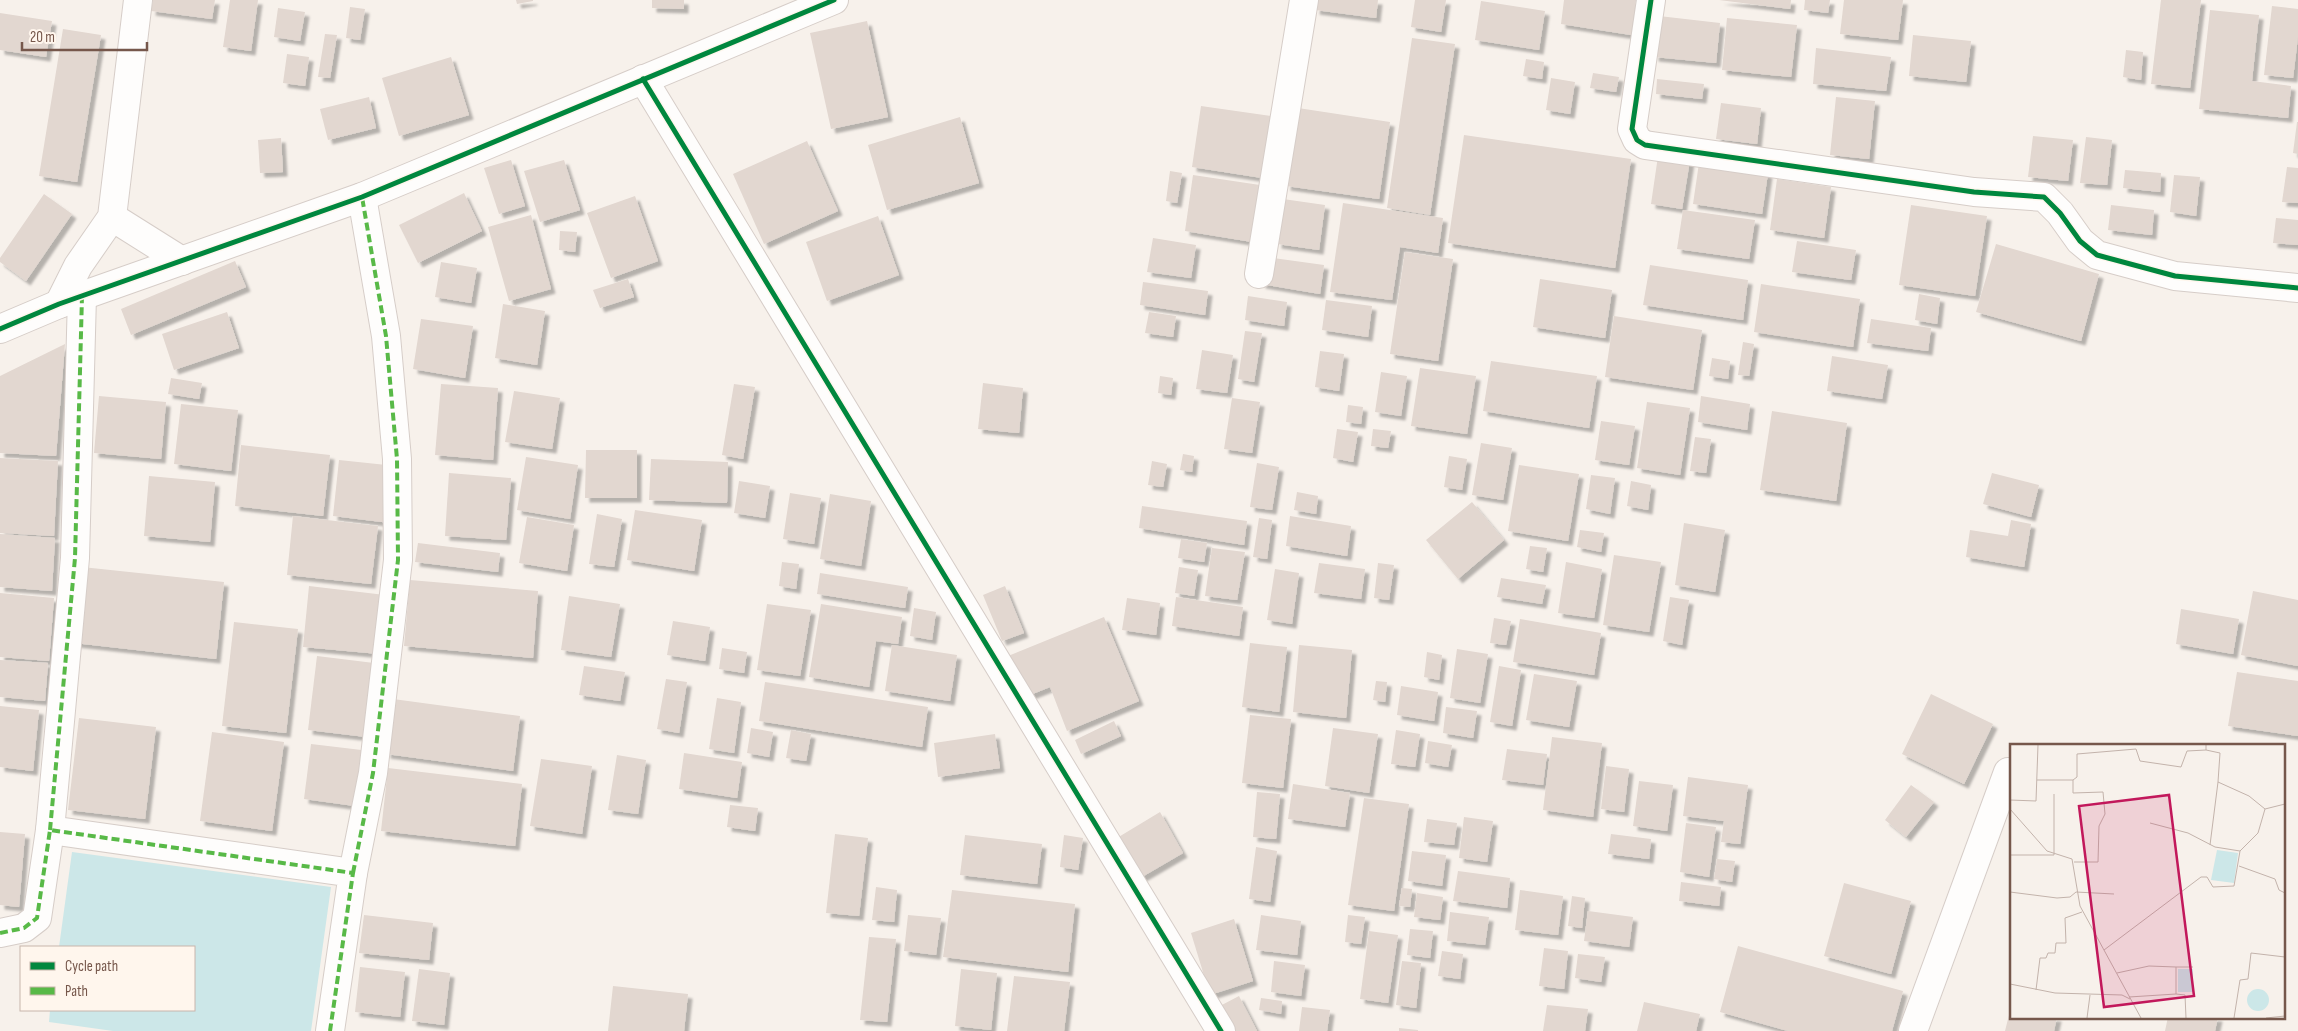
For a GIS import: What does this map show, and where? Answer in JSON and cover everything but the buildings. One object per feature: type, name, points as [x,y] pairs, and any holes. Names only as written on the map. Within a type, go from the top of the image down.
[{"type":"street","points":[[0,933],[24,928],[37,918],[50,830],[75,558],[70,300],[78,266],[112,217],[138,0]]},
{"type":"street","points":[[0,329],[70,300],[362,197],[834,0]]},
{"type":"street","points":[[1259,274],[1304,0]]},
{"type":"street","points":[[1651,0],[1632,129],[1637,140],[1645,145],[1974,192],[2044,197],[2060,213],[2080,241],[2097,255],[2175,276],[2298,288]]},
{"type":"street","points":[[643,79],[1221,1031]]},
{"type":"street","points":[[330,1031],[353,873],[373,773],[398,560],[397,459],[386,336],[362,197]]},
{"type":"street","points":[[112,217],[182,260]]},
{"type":"street","points":[[1914,1031],[2008,772]]},
{"type":"street","points":[[50,830],[353,873]]},
{"type":"water","points":[[72,852],[331,887],[311,1031],[113,1031],[49,1022],[50,1011],[195,1011],[195,946],[59,946]]},
{"type":"marked path","points":[[353,873],[373,773],[398,560],[397,459],[386,336],[362,197]]},
{"type":"marked path","points":[[50,830],[75,558],[82,296]]},
{"type":"marked path","points":[[0,933],[24,928],[37,918],[50,830],[353,873],[330,1031]]},
{"type":"cycle path","points":[[0,329],[59,304],[362,197],[834,0]]},
{"type":"cycle path","points":[[1651,0],[1632,129],[1637,140],[1645,145],[1974,192],[2044,197],[2060,213],[2080,241],[2097,255],[2175,276],[2298,288]]},
{"type":"cycle path","points":[[643,79],[1221,1031]]}]
